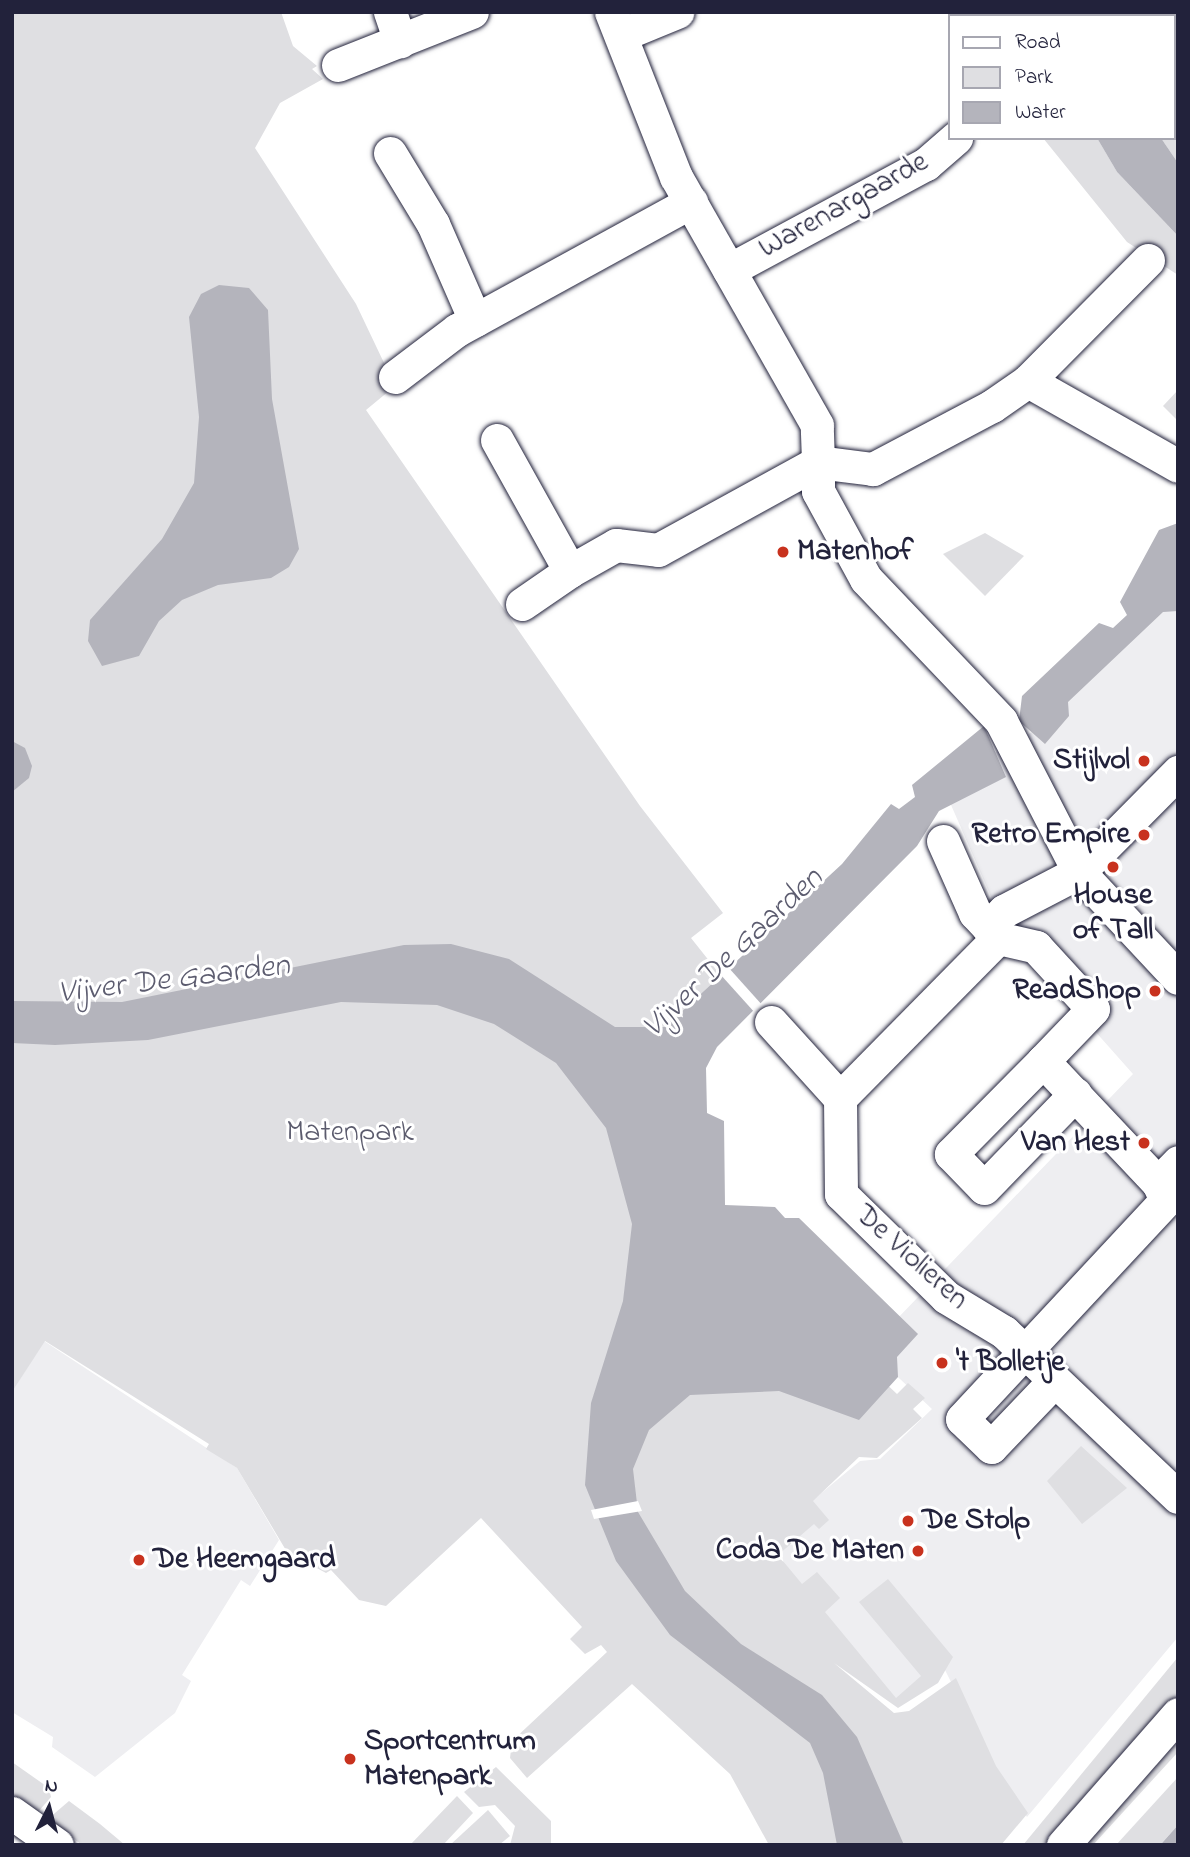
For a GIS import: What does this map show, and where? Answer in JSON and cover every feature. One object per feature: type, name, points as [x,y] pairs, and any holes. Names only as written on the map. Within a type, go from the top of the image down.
[{"type":"street","points":[[338,65],[395,27],[472,12]]},
{"type":"street","name":"Warenargaarde","points":[[677,12],[616,24],[691,202],[817,425],[818,491],[866,579],[995,713],[1079,872],[1178,978]]},
{"type":"street","name":"Warenargaarde","points":[[729,270],[926,164],[954,140]]},
{"type":"street","points":[[390,153],[433,224],[475,320]]},
{"type":"street","points":[[395,377],[475,320],[691,202]]},
{"type":"street","points":[[522,604],[570,571],[616,545],[658,550],[818,462],[873,469],[1028,380],[1148,260]]},
{"type":"street","points":[[1028,380],[1178,466]]},
{"type":"street","points":[[497,440],[570,571]]},
{"type":"street","points":[[771,1021],[841,1098],[993,932],[1004,911],[1079,872],[1178,772]]},
{"type":"street","points":[[943,841],[975,914],[993,932],[1036,947],[1093,1009],[951,1154],[984,1188],[1075,1094]]},
{"type":"street","points":[[1043,1061],[1075,1094],[1169,1172],[1166,1200],[962,1419],[991,1447],[1054,1381]]},
{"type":"street","name":"De Violieren","points":[[841,1098],[841,1194],[946,1297],[1004,1332],[1178,1497]]},
{"type":"street","points":[[1063,1845],[1178,1714]]},
{"type":"street","points":[[12,1813],[57,1845]]},
{"type":"shaded area","points":[[1178,571],[1178,1637],[1027,1817],[994,1768],[945,1670],[897,1706],[749,1553],[860,1461],[880,1459],[932,1409],[868,1349],[1133,1074],[1006,931],[941,782],[1041,727]]},
{"type":"shaded area","name":"De Heemgaard","points":[[44,1341],[237,1468],[279,1540],[250,1586],[241,1580],[182,1675],[191,1681],[175,1713],[95,1777],[52,1747],[53,1737],[12,1712],[12,1392]]},
{"type":"green space","name":"Matenpark","points":[[12,12],[281,12],[293,46],[317,66],[312,69],[323,79],[280,103],[255,148],[356,304],[395,386],[366,410],[640,806],[723,913],[691,938],[722,977],[687,1011],[688,1197],[897,1394],[908,1383],[925,1398],[913,1409],[922,1418],[877,1458],[859,1457],[813,1501],[829,1520],[819,1529],[814,1524],[778,1555],[802,1584],[817,1572],[840,1598],[825,1612],[896,1698],[921,1676],[859,1602],[888,1579],[953,1657],[938,1683],[898,1708],[834,1663],[894,1713],[909,1711],[956,1678],[996,1766],[1028,1813],[1001,1845],[769,1845],[730,1774],[632,1684],[527,1778],[510,1758],[512,1741],[607,1652],[601,1645],[585,1654],[570,1639],[582,1627],[481,1518],[386,1606],[359,1600],[331,1570],[326,1573],[287,1552],[237,1468],[206,1449],[209,1444],[45,1341],[12,1392]]},
{"type":"green space","points":[[1176,100],[1178,103],[1178,163],[1162,140],[1176,140]]},
{"type":"green space","points":[[1045,140],[1098,140],[1117,172],[1178,236],[1178,275],[1127,242]]},
{"type":"green space","points":[[1178,390],[1178,421],[1163,406]]},
{"type":"green space","points":[[985,533],[1024,556],[985,596],[943,554]]},
{"type":"green space","points":[[1081,1446],[1127,1488],[1082,1524],[1047,1481]]},
{"type":"green space","points":[[1178,1657],[1178,1699],[1045,1845],[1023,1845]]},
{"type":"green space","points":[[1178,1737],[1178,1752],[1093,1845],[1081,1845]]},
{"type":"green space","points":[[12,1762],[49,1788],[51,1797],[38,1812],[12,1794]]},
{"type":"green space","points":[[496,1767],[551,1821],[551,1845],[510,1845],[515,1826],[495,1805],[479,1807],[464,1792]]},
{"type":"green space","points":[[1178,1777],[1178,1825],[1161,1844],[1116,1845]]},
{"type":"green space","points":[[457,1796],[473,1813],[443,1845],[410,1845]]},
{"type":"green space","points":[[69,1801],[125,1845],[82,1845],[48,1819]]},
{"type":"green space","points":[[488,1810],[510,1836],[499,1845],[450,1845]]},
{"type":"water","points":[[1098,140],[1162,140],[1178,163],[1178,236],[1117,172]]},
{"type":"water","points":[[219,285],[249,288],[268,310],[272,399],[299,549],[289,567],[271,578],[218,585],[182,600],[159,621],[139,656],[102,666],[88,641],[90,620],[162,539],[194,483],[199,417],[189,317],[201,294]]},
{"type":"water","points":[[1178,523],[1178,611],[1163,612],[1068,702],[1069,716],[1045,744],[1019,721],[1022,696],[1099,623],[1113,628],[1127,615],[1120,602],[1159,530]]},
{"type":"water","points":[[984,726],[1006,777],[939,811],[917,846],[717,1047],[706,1068],[707,1113],[724,1121],[725,1205],[775,1207],[785,1218],[799,1218],[918,1334],[897,1357],[898,1377],[859,1420],[779,1391],[690,1395],[649,1430],[633,1469],[638,1512],[685,1591],[741,1644],[822,1695],[857,1737],[904,1845],[837,1845],[823,1773],[810,1743],[670,1635],[616,1561],[585,1485],[591,1403],[623,1301],[632,1224],[606,1128],[556,1063],[494,1024],[437,1005],[341,1002],[148,1040],[55,1045],[12,1043],[12,1001],[122,1002],[404,945],[451,944],[509,959],[615,1027],[665,1027],[842,864],[891,804],[899,809],[915,797],[912,785]]},
{"type":"water","points":[[12,741],[25,748],[32,766],[29,778],[12,792]]},
{"type":"water","points":[[1178,1825],[1178,1845],[1153,1845],[1162,1843]]},
{"type":"pier","points":[[728,967],[763,1006],[756,1014],[720,974]]},
{"type":"pier","points":[[638,1501],[642,1511],[594,1519],[591,1510]]},
{"type":"place","name":"Matenhof","points":[[783,552]]},
{"type":"place","name":"Stijlvol","points":[[1144,761]]},
{"type":"place","name":"Retro Empire","points":[[1144,835]]},
{"type":"place","name":"House of Tall","points":[[1113,867]]},
{"type":"place","name":"ReadShop","points":[[1155,991]]},
{"type":"place","name":"Van Hest","points":[[1144,1143]]},
{"type":"place","name":"'t Bolletje","points":[[942,1363]]},
{"type":"place","name":"De Stolp","points":[[908,1521]]},
{"type":"place","name":"Coda De Maten","points":[[918,1551]]},
{"type":"place","name":"De Heemgaard","points":[[139,1560]]},
{"type":"place","name":"Sportcentrum Matenpark","points":[[350,1759]]},
{"type":"water label","name":"Vijver De Gaarden","points":[[734,954]]},
{"type":"water label","name":"Vijver De Gaarden","points":[[174,981]]}]
